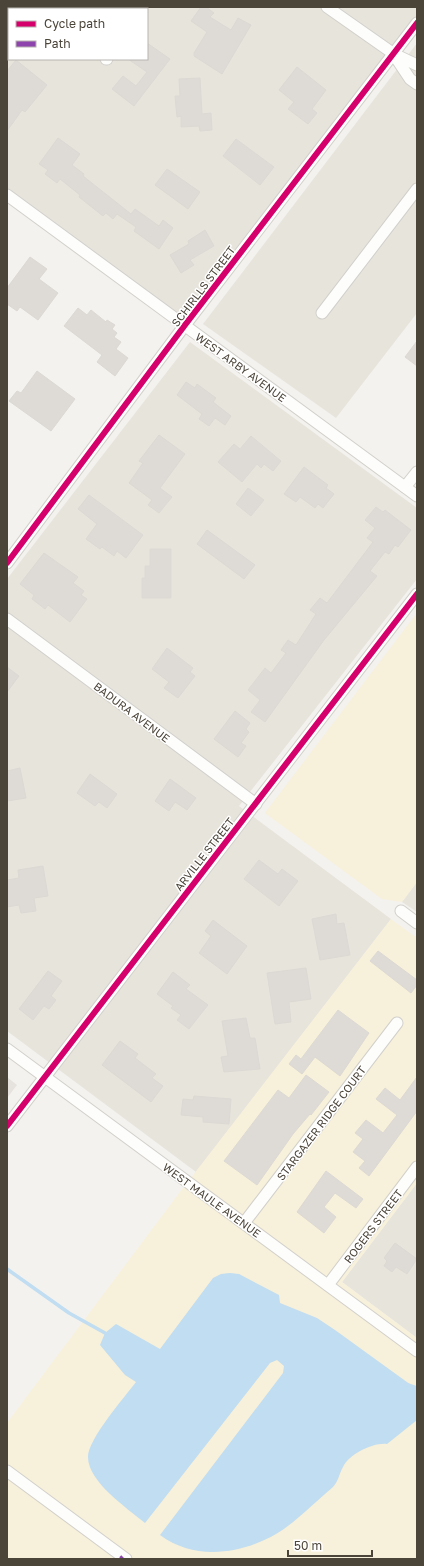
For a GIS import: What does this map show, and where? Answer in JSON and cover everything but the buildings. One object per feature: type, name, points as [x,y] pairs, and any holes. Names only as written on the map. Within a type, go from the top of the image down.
[{"type":"street","points":[[327,7],[394,54],[417,65]]},
{"type":"street","name":"SCHIRLLS STREET","points":[[7,563],[185,325],[417,23]]},
{"type":"street","points":[[394,54],[410,79],[417,84]]},
{"type":"street","points":[[322,313],[417,189]]},
{"type":"street","name":"WEST ARBY AVENUE","points":[[7,195],[417,496]]},
{"type":"street","points":[[405,487],[417,472]]},
{"type":"street","name":"ARVILLE STREET","points":[[7,1126],[417,594]]},
{"type":"street","name":"BADURA AVENUE","points":[[7,619],[256,804]]},
{"type":"street","points":[[401,911],[417,923]]},
{"type":"street","name":"STARGAZER RIDGE COURT","points":[[244,1223],[397,1023]]},
{"type":"street","name":"WEST MAULE AVENUE","points":[[7,1049],[417,1351]]},
{"type":"street","name":"ROGERS STREET","points":[[328,1285],[417,1168]]},
{"type":"street","points":[[7,1471],[126,1559]]},
{"type":"shaded area","points":[[7,7],[417,7],[417,23],[187,327],[7,190]]},
{"type":"shaded area","points":[[417,43],[417,313],[336,418],[203,324]]},
{"type":"shaded area","points":[[190,342],[417,508],[417,579],[239,806],[391,919],[196,1172],[7,1031],[7,579]]},
{"type":"shaded area","points":[[417,882],[417,912],[402,902]]},
{"type":"shaded area","points":[[7,1077],[17,1085],[7,1098]]},
{"type":"shaded area","points":[[417,1183],[417,1338],[342,1282]]},
{"type":"sand","points":[[417,613],[417,882],[402,902],[382,899],[265,813]]},
{"type":"sand","points":[[391,919],[417,938],[417,1183],[342,1282],[417,1338],[417,1559],[7,1559],[7,1423],[180,1192]]},
{"type":"water","points":[[221,1274],[239,1274],[279,1295],[280,1303],[317,1318],[411,1385],[417,1390],[417,1420],[387,1444],[375,1445],[356,1453],[346,1462],[337,1482],[333,1487],[298,1518],[276,1534],[262,1541],[233,1550],[218,1552],[203,1551],[188,1549],[160,1535],[283,1373],[284,1366],[277,1360],[270,1363],[145,1523],[101,1485],[94,1476],[88,1457],[94,1440],[100,1430],[136,1382],[125,1375],[100,1345],[105,1333],[116,1324],[160,1349],[213,1278]]},
{"type":"waterway","points":[[7,1269],[69,1313],[105,1333]]},
{"type":"waterway","points":[[408,1385],[417,1388]]},
{"type":"cycle path","points":[[7,563],[185,325],[417,23]]},
{"type":"cycle path","points":[[7,1126],[417,594]]}]
